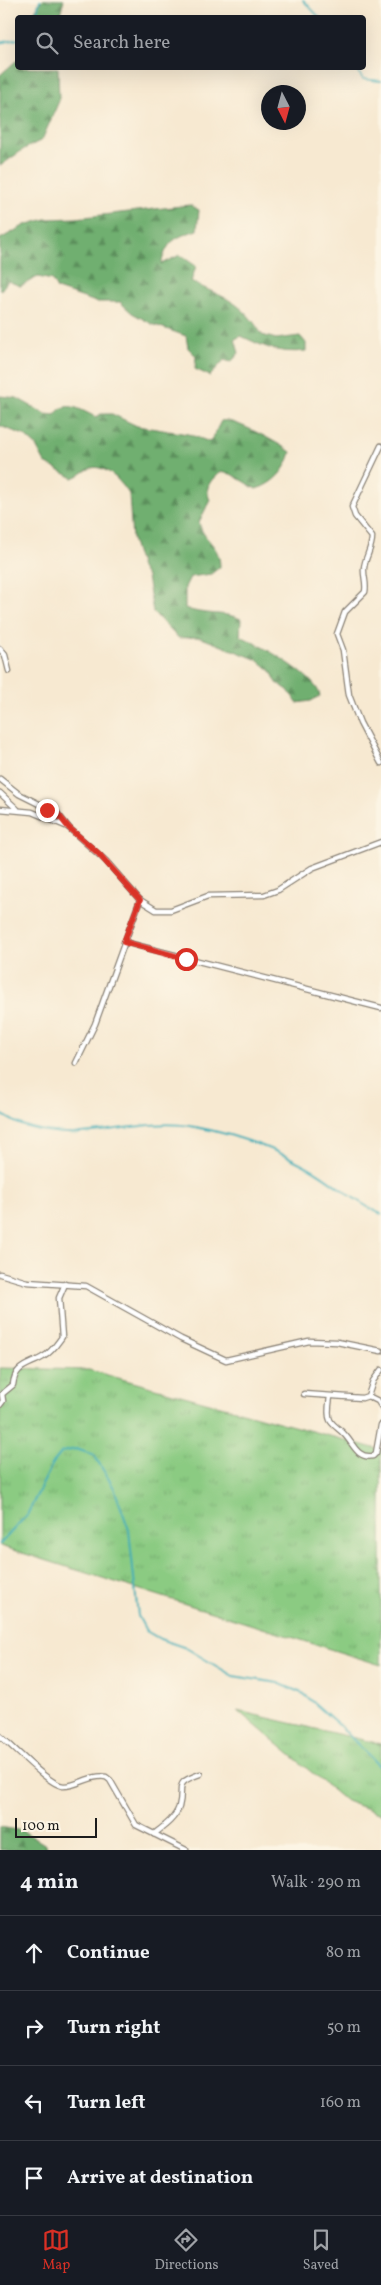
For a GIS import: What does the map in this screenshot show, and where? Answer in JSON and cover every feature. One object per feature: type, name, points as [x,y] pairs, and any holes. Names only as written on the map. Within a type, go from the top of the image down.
[{"type":"street","points":[[381,446],[352,507],[355,516],[372,537],[371,550],[364,569],[365,592],[344,612],[337,634],[343,650],[349,695],[357,717],[381,763]]},
{"type":"street","points":[[0,649],[5,655],[9,670]]},
{"type":"street","points":[[0,779],[19,794],[57,813],[69,828],[98,853],[140,900],[156,910],[166,911],[208,896],[264,894],[278,890],[318,865],[381,842]]},
{"type":"street","points":[[0,793],[18,809]]},
{"type":"street","points":[[0,809],[18,809],[37,814],[69,828]]},
{"type":"street","points":[[76,1063],[95,1024],[140,900]]},
{"type":"street","points":[[124,942],[381,1008]]},
{"type":"street","points":[[0,1274],[27,1282],[86,1286],[181,1339],[226,1360],[309,1341],[336,1342],[381,1351]]},
{"type":"street","points":[[0,1405],[3,1401],[2,1394],[13,1385],[14,1378],[20,1367],[48,1353],[62,1337],[58,1298],[65,1284]]},
{"type":"street","points":[[368,1396],[373,1381],[381,1370]]},
{"type":"street","points":[[304,1394],[362,1398],[368,1396],[378,1400],[381,1406]]},
{"type":"street","points":[[330,1397],[329,1415],[331,1422],[345,1434],[358,1453],[365,1456],[374,1456],[381,1425]]},
{"type":"street","points":[[0,1736],[25,1756],[49,1781],[57,1785],[69,1785],[106,1776],[119,1793],[131,1820],[141,1828],[186,1850]]},
{"type":"street","points":[[154,1834],[176,1812],[179,1806],[180,1785],[186,1779],[200,1774]]},
{"type":"green space","points":[[42,0],[64,0],[60,15],[32,15]]},
{"type":"green space","points":[[15,62],[15,70],[58,70],[59,101],[42,140],[24,149],[0,166],[0,75]]},
{"type":"green space","points":[[190,205],[199,210],[197,230],[173,241],[166,250],[161,264],[180,255],[196,266],[191,282],[232,302],[247,315],[262,335],[276,339],[300,336],[306,343],[306,351],[279,350],[241,336],[235,339],[239,353],[231,362],[224,360],[210,376],[195,369],[196,356],[188,348],[186,336],[152,324],[132,313],[120,302],[96,302],[57,289],[52,280],[38,277],[20,286],[8,281],[0,291],[0,239],[25,225],[46,219],[76,218]]},
{"type":"green space","points":[[0,396],[17,398],[45,414],[55,415],[64,407],[74,407],[96,417],[101,414],[112,414],[137,426],[188,434],[210,442],[221,421],[227,421],[256,432],[291,452],[279,475],[263,487],[256,489],[231,474],[220,472],[211,481],[208,488],[210,500],[199,522],[201,529],[217,553],[220,567],[211,574],[190,577],[185,587],[185,608],[241,619],[240,636],[273,653],[299,671],[317,688],[320,696],[311,701],[297,703],[288,690],[277,683],[271,671],[258,660],[199,637],[179,638],[175,635],[153,612],[147,577],[141,568],[132,539],[129,494],[126,489],[108,471],[97,467],[91,468],[73,478],[45,463],[36,446],[24,435],[0,426]]},
{"type":"green space","points":[[0,1368],[89,1370],[381,1450],[381,1665],[0,1546]]},
{"type":"green space","points":[[238,1711],[381,1744],[381,1814],[346,1801]]},
{"type":"green space","points":[[0,1827],[23,1831],[46,1845],[48,1850],[0,1850]]},
{"type":"waterway","points":[[36,15],[40,0]]},
{"type":"waterway","points":[[303,0],[317,15]]},
{"type":"waterway","points":[[0,43],[15,40]]},
{"type":"waterway","points":[[356,70],[363,79],[381,81]]},
{"type":"waterway","points":[[0,1114],[24,1126],[65,1133],[94,1132],[162,1124],[190,1126],[221,1133],[265,1147],[294,1160],[317,1173],[362,1204],[381,1214]]},
{"type":"waterway","points":[[0,1544],[27,1515],[53,1463],[62,1452],[76,1449],[94,1455],[114,1488],[129,1530],[138,1616],[146,1631],[160,1639],[186,1648],[233,1676],[278,1683],[304,1694],[338,1724],[381,1768]]},
{"type":"route","points":[[47,810],[57,813],[65,820],[69,828],[86,841],[120,875],[140,900],[124,942],[186,959]]}]
